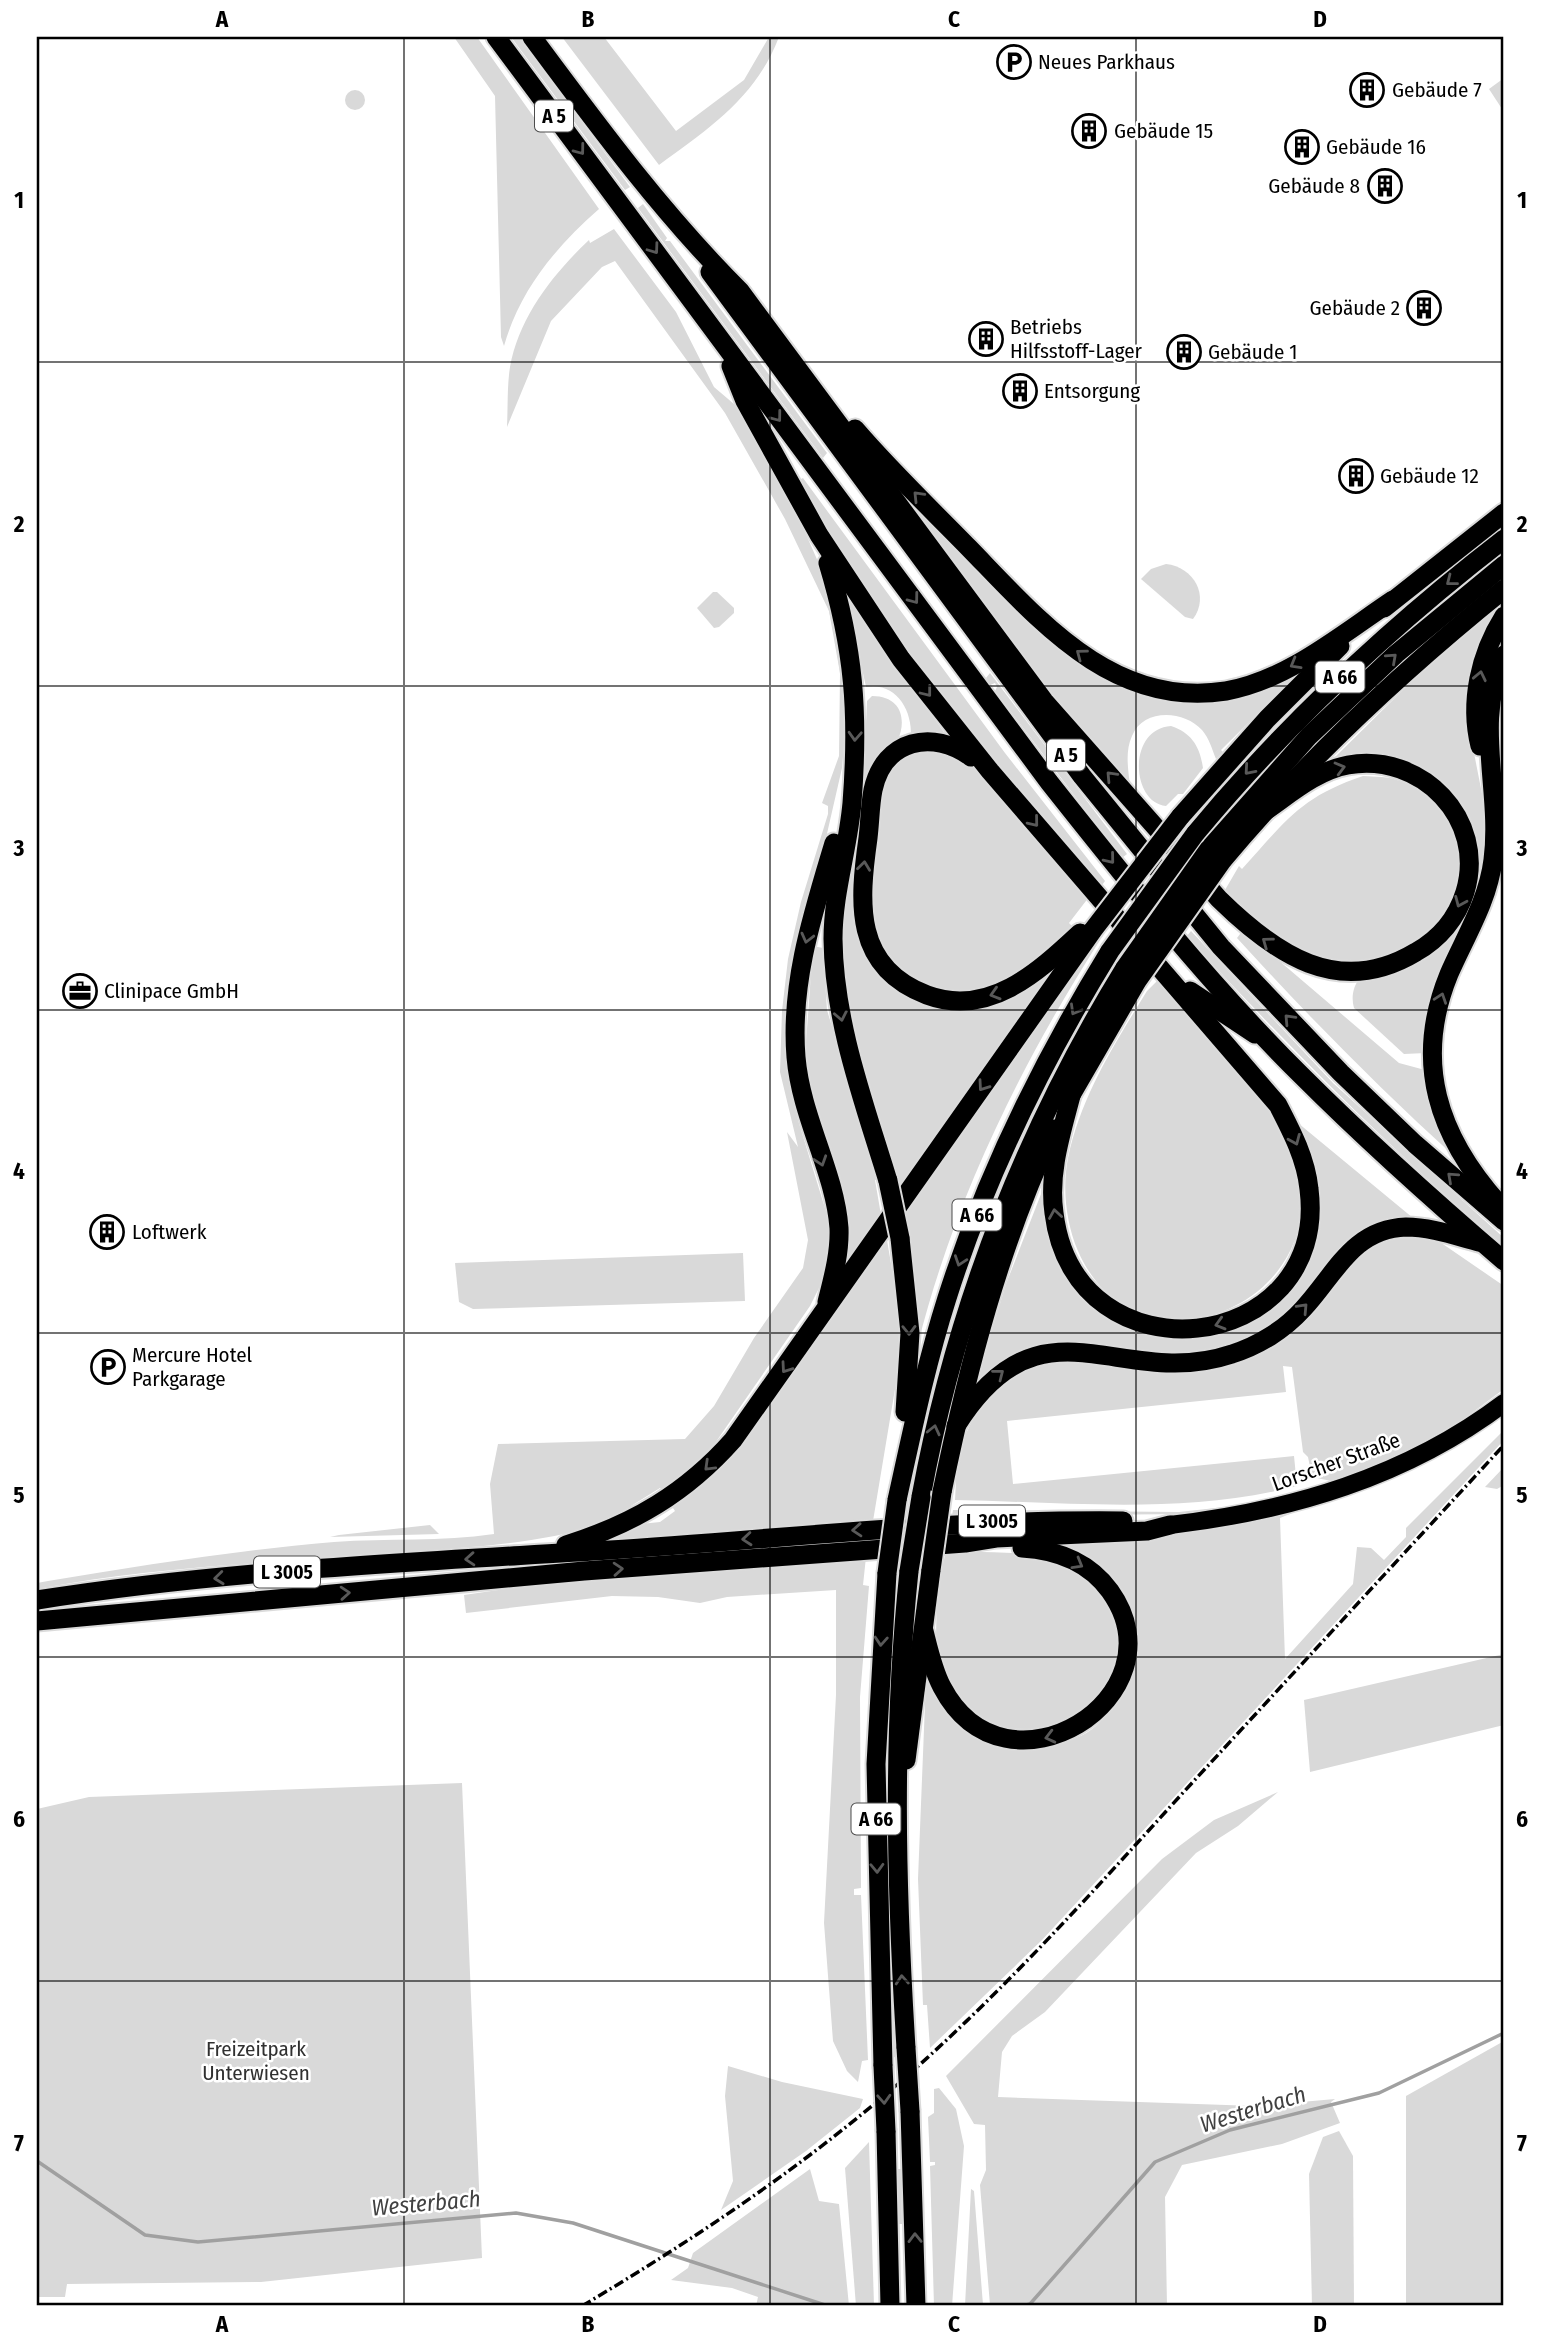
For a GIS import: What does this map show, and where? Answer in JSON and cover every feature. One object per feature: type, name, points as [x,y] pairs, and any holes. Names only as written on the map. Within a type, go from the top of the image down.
[{"type":"highway","name":"A 5","points":[[496,37],[1049,782],[1188,953],[1271,1043],[1391,1162],[1504,1261]]},
{"type":"highway","name":"A 5","points":[[532,37],[632,171],[687,237],[736,311],[1132,841],[1221,947],[1340,1073],[1415,1144],[1504,1221]]},
{"type":"highway","points":[[687,237],[740,291],[891,468],[1038,620],[1089,661],[1112,674],[1175,691],[1227,690],[1284,671],[1393,600]]},
{"type":"highway","points":[[740,291],[1044,701],[1219,899],[1247,927],[1291,957],[1332,970],[1356,972],[1394,963],[1417,951],[1449,924],[1460,904],[1469,870],[1465,834],[1455,812],[1442,794],[1411,772],[1384,763],[1347,765],[1325,772],[1261,814]]},
{"type":"highway","points":[[722,342],[745,401],[819,535],[901,659],[990,771],[1278,1105],[1305,1166],[1310,1208],[1306,1239],[1289,1274],[1264,1302],[1223,1324],[1174,1330],[1147,1325],[1123,1315],[1084,1283],[1059,1237],[1052,1199],[1059,1139],[1072,1092]]},
{"type":"highway","points":[[538,1553],[639,1517],[670,1499],[704,1472],[733,1440],[825,1312],[1090,928],[1180,817],[1296,689],[1393,600],[1504,513]]},
{"type":"highway","points":[[819,535],[843,612],[852,657],[856,718],[851,778],[852,803],[834,911],[834,964],[847,1044],[888,1181],[900,1238],[910,1334],[897,1500]]},
{"type":"highway","name":"A 66","points":[[890,2306],[876,1764],[887,1573],[897,1500],[933,1345],[981,1204],[1040,1074],[1110,951],[1195,834],[1280,736],[1343,674],[1427,600],[1504,539]]},
{"type":"highway","name":"A 66","points":[[1216,855],[1309,736],[1396,654],[1504,565]]},
{"type":"highway","points":[[896,1820],[943,1492],[977,1337],[1002,1258],[1034,1174],[1072,1092],[1131,974],[1216,855],[1261,814],[1349,722],[1394,680],[1504,589]]},
{"type":"highway","points":[[1491,792],[1479,741],[1476,705],[1485,654],[1504,616]]},
{"type":"highway","points":[[1504,655],[1497,674],[1490,712],[1493,861],[1486,892],[1438,1005],[1432,1065],[1438,1104],[1448,1131],[1475,1175],[1504,1210]]},
{"type":"highway","points":[[990,771],[960,749],[943,741],[928,741],[901,748],[879,774],[873,790],[861,889],[864,927],[874,951],[890,971],[909,986],[942,999],[968,1000],[997,994],[1023,983],[1090,928]]},
{"type":"highway","points":[[825,1312],[837,1260],[839,1226],[803,1103],[796,1058],[796,1007],[803,952],[851,778]]},
{"type":"highway","points":[[1165,972],[1226,1017],[1271,1043]]},
{"type":"highway","name":"A 66","points":[[916,2306],[896,1820],[897,1704],[909,1572],[921,1497],[949,1364],[994,1228],[1052,1096],[1131,974]]},
{"type":"highway","points":[[956,1426],[977,1395],[995,1377],[1014,1363],[1035,1355],[1084,1351],[1192,1363],[1245,1349],[1292,1320],[1354,1246],[1376,1233],[1404,1227],[1420,1228],[1483,1243]]},
{"type":"highway","name":"L 3005","points":[[37,1600],[107,1589],[239,1576],[1005,1521],[1148,1521],[1170,1525]]},
{"type":"highway","name":"L 3005","points":[[37,1621],[130,1610],[584,1571],[965,1543],[996,1538],[1147,1531],[1170,1525]]},
{"type":"highway","points":[[924,1631],[935,1674],[952,1703],[977,1726],[1008,1738],[1041,1740],[1073,1729],[1100,1709],[1118,1681],[1126,1648],[1122,1615],[1115,1599],[1094,1573],[1053,1552],[965,1543]]},
{"type":"highway","points":[[37,1632],[130,1610]]},
{"type":"main road","name":"Lorscher Straße","points":[[1170,1525],[1277,1509],[1350,1486],[1437,1447],[1504,1403]]},
{"type":"green space","points":[[454,37],[477,37],[599,209],[569,238],[530,287],[504,346],[501,337],[495,96]]},
{"type":"green space","points":[[511,37],[519,37],[630,187],[625,190]]},
{"type":"green space","points":[[562,37],[604,37],[676,131],[744,80],[769,37],[779,37],[758,77],[730,110],[659,165]]},
{"type":"green space","points":[[1504,78],[1504,112],[1489,89]]},
{"type":"green space","points":[[355,90],[362,93],[365,100],[362,107],[355,110],[348,107],[345,100],[348,93]]},
{"type":"green space","points":[[643,204],[667,238],[665,241],[670,241],[827,453],[823,458],[638,208]]},
{"type":"green space","points":[[614,229],[676,312],[714,387],[741,410],[791,500],[819,564],[843,642],[845,734],[842,768],[826,838],[795,948],[788,1002],[790,1079],[798,1120],[828,1218],[830,1250],[824,1278],[810,1306],[711,1449],[665,1492],[660,1488],[631,1506],[633,1511],[607,1522],[526,1541],[178,1569],[37,1589],[37,1583],[48,1581],[263,1549],[334,1542],[494,1534],[490,1484],[498,1444],[685,1439],[714,1406],[754,1338],[803,1268],[808,1240],[787,1132],[798,1147],[780,1072],[782,1011],[788,959],[801,902],[828,814],[828,806],[822,803],[839,756],[840,673],[829,611],[785,519],[725,413],[615,261],[602,267],[551,321],[507,427],[510,367],[529,314],[563,267],[589,240],[590,243]]},
{"type":"green space","points":[[857,439],[1046,635],[1166,695],[1306,666],[1221,750],[1223,752],[1216,759],[1207,736],[1194,723],[1164,715],[1145,720],[1137,727],[1128,748],[1130,785],[1086,740]]},
{"type":"green space","points":[[803,478],[1005,753],[1105,881],[1100,888],[901,651],[797,481]]},
{"type":"green space","points":[[1504,549],[1504,554],[1362,671],[1380,651]]},
{"type":"green space","points":[[1166,564],[1184,571],[1196,584],[1200,601],[1193,619],[1185,617],[1141,579],[1151,569]]},
{"type":"green space","points":[[713,592],[717,592],[734,608],[734,613],[719,627],[714,628],[697,608]]},
{"type":"green space","points":[[846,595],[946,735],[911,736],[909,716],[900,699],[886,689],[866,687]]},
{"type":"green space","points":[[1497,608],[1500,612],[1474,753],[1485,809],[1487,855],[1426,1053],[1404,1054],[1354,1008],[1354,988],[1360,978],[1432,950],[1476,860],[1419,770],[1323,769],[1412,681]]},
{"type":"green space","points":[[990,673],[1127,854],[1122,858],[995,691],[995,683],[990,685],[986,678]]},
{"type":"green space","points":[[872,696],[894,703],[902,719],[899,738],[887,755],[859,873],[852,872],[857,878],[854,917],[871,958],[955,1005],[1054,966],[900,1188],[847,1018],[839,926],[865,747],[867,701]]},
{"type":"green space","points":[[1171,726],[1194,742],[1203,768],[1183,794],[1178,794],[1166,806],[1154,802],[1146,793],[1139,766],[1147,739],[1157,730]]},
{"type":"green space","points":[[928,746],[976,767],[1089,897],[1069,923],[1072,926],[1039,958],[1001,982],[980,989],[959,991],[937,988],[915,978],[902,968],[882,943],[873,916],[873,853],[886,776],[900,759]]},
{"type":"green space","points":[[1363,776],[1400,781],[1417,789],[1432,801],[1453,831],[1459,849],[1458,886],[1452,904],[1440,923],[1424,938],[1404,950],[1383,958],[1360,961],[1315,957],[1294,949],[1275,937],[1225,890],[1239,866],[1242,869],[1308,802],[1341,784]]},
{"type":"green space","points":[[1243,930],[1399,1063],[1425,1070],[1454,1156],[1370,1077],[1263,966],[1237,938]]},
{"type":"green space","points":[[1191,931],[1333,1083],[1504,1238],[1504,1246],[1422,1174],[1304,1060],[1191,941],[1187,936]]},
{"type":"green space","points":[[1096,935],[1100,940],[1043,1035],[993,1134],[951,1238],[918,1344],[910,1240],[904,1208]]},
{"type":"green space","points":[[813,946],[823,948],[827,1010],[878,1179],[875,1180],[881,1215],[840,1274],[804,1070]]},
{"type":"green space","points":[[1161,977],[1235,1062],[1268,1107],[1293,1156],[1301,1207],[1290,1251],[1264,1286],[1228,1309],[1186,1320],[1144,1315],[1107,1292],[1078,1251],[1066,1205],[1068,1158],[1081,1113],[1123,1030],[1147,991]]},
{"type":"green space","points":[[1298,1123],[1413,1218],[1392,1223],[1256,1338],[1195,1357],[1089,1346],[981,1381],[977,1379],[1006,1284],[1050,1171],[1058,1251],[1153,1334],[1185,1337],[1219,1332],[1238,1325],[1314,1234],[1317,1191]]},
{"type":"green space","points":[[886,1234],[900,1317],[896,1383],[873,1521],[585,1545],[641,1524],[660,1522],[675,1511],[671,1505]]},
{"type":"green space","points":[[1394,1234],[1437,1240],[1504,1286],[1504,1389],[1461,1421],[1409,1450],[1336,1482],[1312,1477],[1308,1457],[1303,1452],[1292,1367],[1283,1366],[1286,1392],[1007,1421],[1013,1484],[1294,1456],[1297,1486],[1213,1501],[1170,1504],[955,1500],[956,1481],[953,1480],[963,1440],[980,1404],[1013,1372],[1060,1358],[1193,1371],[1230,1364],[1358,1249]]},
{"type":"green space","points":[[743,1253],[745,1301],[473,1309],[459,1302],[455,1263]]},
{"type":"green space","points":[[1504,1430],[1504,1440],[1042,1940],[930,2048],[927,2005],[923,2005],[918,1879],[926,1679],[931,1681],[951,1716],[969,1732],[985,1739],[1024,1747],[1065,1742],[1083,1735],[1098,1724],[1110,1709],[1117,1690],[1129,1615],[1050,1545],[1236,1525],[1302,1509],[1280,1518],[1285,1659],[1353,1584],[1357,1547],[1371,1548],[1384,1560],[1406,1537],[1406,1528]]},
{"type":"green space","points":[[1504,1467],[1504,1485],[1497,1489],[1485,1487]]},
{"type":"green space","points":[[1262,1505],[1188,1514],[952,1516],[953,1510],[1179,1512]]},
{"type":"green space","points":[[430,1525],[439,1534],[330,1537],[339,1535]]},
{"type":"green space","points":[[946,1552],[1043,1556],[1057,1559],[1083,1574],[1107,1604],[1119,1640],[1115,1677],[1105,1693],[1059,1730],[996,1728],[956,1699],[938,1657],[936,1636],[937,1587]]},
{"type":"green space","points":[[866,1557],[863,1585],[869,1586],[860,1697],[861,1888],[854,1889],[854,1895],[861,1895],[868,2060],[862,2061],[858,2082],[847,2071],[833,2041],[824,1923],[836,1695],[836,1590],[727,1597],[700,1603],[658,1597],[612,1596],[466,1613],[464,1595],[551,1582]]},
{"type":"green space","points":[[1504,1654],[1504,1725],[1310,1772],[1304,1700]]},
{"type":"green space","name":"Freizeitpark Unterwiesen","points":[[462,1783],[482,2258],[261,2282],[67,2284],[65,2297],[37,2297],[37,1809],[89,1797]]},
{"type":"green space","points":[[1278,1792],[1238,1826],[1196,1853],[1045,2012],[1012,2036],[1002,2052],[998,2097],[1255,2106],[1335,2099],[1331,2102],[1340,2123],[1282,2144],[1182,2165],[1165,2197],[1167,2306],[965,2306],[971,2189],[974,2191],[983,2305],[990,2305],[980,2185],[986,2170],[985,2125],[974,2124],[946,2076],[1162,1859],[1214,1820]]},
{"type":"green space","points":[[885,1895],[890,1895],[896,2056],[892,2059]]},
{"type":"green space","points":[[1504,2041],[1504,2306],[1406,2306],[1406,2096]]},
{"type":"green space","points":[[728,2066],[782,2082],[863,2099],[860,2108],[806,2151],[721,2210],[733,2181],[725,2096]]},
{"type":"green space","points":[[939,2088],[956,2109],[964,2146],[952,2306],[934,2306],[930,2166],[935,2165],[935,2162],[930,2162],[928,2117],[934,2113],[934,2089]]},
{"type":"green space","points":[[1339,2131],[1353,2156],[1354,2306],[1312,2306],[1309,2174],[1323,2137]]},
{"type":"green space","points":[[869,2142],[874,2306],[856,2306],[845,2168]]},
{"type":"green space","points":[[810,2169],[819,2201],[839,2204],[849,2306],[756,2306],[758,2297],[732,2288],[671,2280],[688,2268],[693,2253]]},
{"type":"green space","points":[[896,2169],[901,2169],[902,2224],[899,2224]]},
{"type":"green space","points":[[37,2305],[282,2306],[37,2306]]},
{"type":"waterway","name":"Westerbach","points":[[1023,2306],[1030,2304],[1155,2162],[1230,2130],[1379,2093],[1504,2033]]},
{"type":"waterway","name":"Westerbach","points":[[37,2161],[145,2235],[198,2242],[516,2213],[573,2223],[828,2306]]},
{"type":"railway","points":[[582,2306],[705,2229],[785,2174],[899,2083],[973,2015],[1078,1907],[1504,1445]]},
{"type":"place","name":"Neues Parkhaus","points":[[1014,62]]},
{"type":"place","name":"Gebäude 7","points":[[1367,90]]},
{"type":"place","name":"Gebäude 15","points":[[1089,131]]},
{"type":"place","name":"Gebäude 16","points":[[1302,147]]},
{"type":"place","name":"Gebäude 8","points":[[1385,186]]},
{"type":"place","name":"Gebäude 2","points":[[1424,308]]},
{"type":"place","name":"Betriebs Hilfsstoff-Lager","points":[[986,339]]},
{"type":"place","name":"Gebäude 1","points":[[1184,352]]},
{"type":"place","name":"Entsorgung","points":[[1020,391]]},
{"type":"place","name":"Gebäude 12","points":[[1356,476]]},
{"type":"place","name":"Clinipace GmbH","points":[[80,991]]},
{"type":"place","name":"Loftwerk","points":[[107,1232]]},
{"type":"place","name":"Mercure Hotel Parkgarage","points":[[108,1367]]}]
